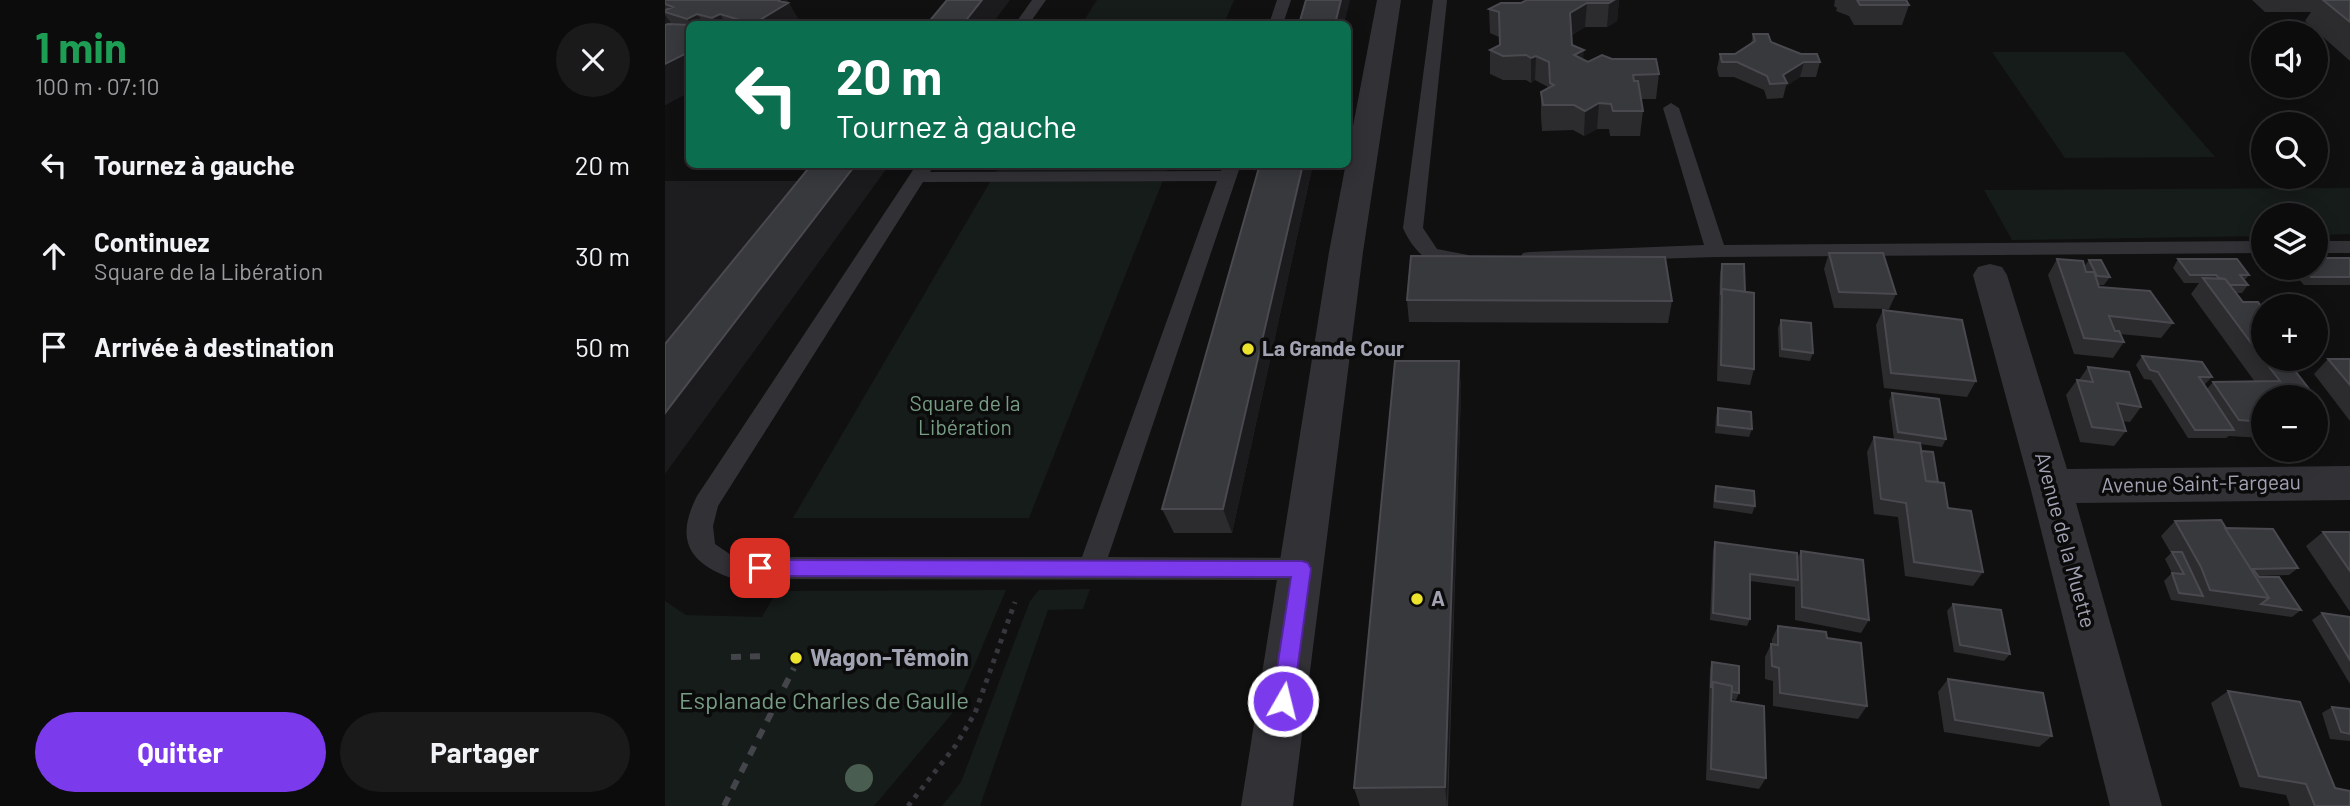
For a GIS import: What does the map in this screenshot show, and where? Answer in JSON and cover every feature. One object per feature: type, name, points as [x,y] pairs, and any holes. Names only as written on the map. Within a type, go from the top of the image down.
[{"type":"street","points":[[1267,806],[1346,252],[1389,0]]},
{"type":"street","name":"Avenue de la Muette","points":[[1990,275],[2051,485],[2136,806]]},
{"type":"street","name":"Avenue Saint-Fargeau","points":[[2051,485],[2350,483]]},
{"type":"lane","points":[[1024,21],[1039,0]]},
{"type":"lane","points":[[1277,21],[1284,0]]},
{"type":"lane","points":[[1440,0],[1413,228],[1421,247],[1432,257],[1483,259]]},
{"type":"lane","points":[[1671,108],[1716,251]]},
{"type":"lane","points":[[1091,569],[1231,170],[921,171],[706,503],[701,532],[703,548],[714,562],[734,568],[1027,569],[1091,569],[1302,569]]},
{"type":"lane","points":[[1511,258],[1716,251],[2251,247]]},
{"type":"lane","points":[[2328,247],[2350,247]]},
{"type":"path","points":[[908,806],[956,745],[975,713],[1027,569]]},
{"type":"shaded area","points":[[665,181],[816,181],[665,366]]},
{"type":"green space","points":[[1097,0],[1234,0],[1225,21],[1084,21]]},
{"type":"green space","points":[[1992,52],[2124,52],[2215,157],[2065,158]]},
{"type":"green space","name":"Square de la Libération","points":[[998,168],[1168,168],[1029,518],[793,518]]},
{"type":"green space","points":[[2350,188],[2350,234],[2328,235],[2328,203],[2251,203],[2251,236],[2012,240],[1984,190],[2328,189]]},
{"type":"green space","points":[[1090,589],[1083,609],[1048,610],[980,806],[942,806],[961,782],[1030,601],[1039,590]]},
{"type":"green space","name":"Esplanade Charles de Gaulle","points":[[1006,590],[956,709],[874,806],[665,806],[665,601],[686,615],[762,617],[777,591]]},
{"type":"building","points":[[665,0],[780,0],[788,3],[758,21],[743,21],[720,14],[712,18],[697,14],[687,19],[665,12],[673,7],[665,4]]},
{"type":"building","points":[[947,0],[982,0],[965,21],[930,21]]},
{"type":"building","points":[[1306,0],[1341,0],[1336,21],[1300,21]]},
{"type":"building","points":[[1527,0],[1614,0],[1609,3],[1587,3],[1570,13],[1572,45],[1584,50],[1574,55],[1588,62],[1602,55],[1612,59],[1656,59],[1659,74],[1633,75],[1634,81],[1638,81],[1643,111],[1613,111],[1611,104],[1599,103],[1585,111],[1574,105],[1543,105],[1541,92],[1554,85],[1550,83],[1549,62],[1536,56],[1503,56],[1490,50],[1500,45],[1499,12],[1489,9],[1501,3],[1521,3]]},
{"type":"building","points":[[1857,0],[1906,0],[1909,5],[1860,5]]},
{"type":"building","points":[[2323,0],[2350,0],[2350,22]]},
{"type":"building","points":[[665,25],[686,25],[686,54],[665,64]]},
{"type":"building","points":[[1753,34],[1768,34],[1771,42],[1801,54],[1817,54],[1820,62],[1804,62],[1783,75],[1787,83],[1770,84],[1767,76],[1737,62],[1722,62],[1720,54],[1735,54],[1755,41]]},
{"type":"building","points":[[809,168],[853,168],[665,413],[665,344]]},
{"type":"building","name":"La Grande Cour","points":[[1259,168],[1302,168],[1223,509],[1162,509]]},
{"type":"building","points":[[1829,253],[1883,253],[1896,294],[1839,292]]},
{"type":"building","points":[[1411,256],[1665,257],[1672,301],[1407,300]]},
{"type":"building","points":[[2328,258],[2350,258],[2350,277],[2328,277]]},
{"type":"building","points":[[2057,259],[2083,261],[2086,272],[2094,272],[2099,287],[2150,291],[2173,323],[2109,316],[2115,331],[2119,331],[2124,342],[2084,338]]},
{"type":"building","points":[[2178,259],[2237,259],[2249,275],[2240,275],[2248,285],[2230,285],[2216,275],[2190,275]]},
{"type":"building","points":[[2089,260],[2101,260],[2110,277],[2097,276]]},
{"type":"building","points":[[1722,264],[1744,264],[1745,292],[1722,289],[1721,295]]},
{"type":"building","points":[[2203,278],[2225,279],[2243,302],[2251,302],[2251,343]]},
{"type":"building","points":[[1722,289],[1754,293],[1754,369],[1721,365]]},
{"type":"building","points":[[1883,310],[1962,320],[1976,381],[1891,373]]},
{"type":"building","points":[[1781,320],[1811,323],[1813,353],[1782,349]]},
{"type":"building","points":[[2142,356],[2202,362],[2212,377],[2199,377],[2234,430],[2195,430],[2158,372],[2150,370]]},
{"type":"building","points":[[2328,359],[2350,359],[2350,385]]},
{"type":"building","name":"A","points":[[1395,361],[1459,361],[1445,787],[1354,788]]},
{"type":"building","points":[[2088,367],[2129,372],[2141,407],[2117,403],[2126,431],[2092,427],[2077,380],[2093,382]]},
{"type":"building","points":[[2272,371],[2295,371],[2306,385],[2251,385],[2251,421],[2239,420],[2213,382],[2280,381]]},
{"type":"building","points":[[1892,393],[1939,399],[1946,439],[1898,432]]},
{"type":"building","points":[[1718,408],[1751,412],[1752,429],[1718,425]]},
{"type":"building","points":[[1874,437],[1920,443],[1926,481],[1944,483],[1948,508],[1971,511],[1983,572],[1914,562],[1906,503],[1881,499]]},
{"type":"building","points":[[1921,451],[1933,452],[1938,482],[1926,481]]},
{"type":"building","points":[[1716,486],[1754,491],[1755,506],[1715,501]]},
{"type":"building","points":[[2221,520],[2269,598],[2210,590],[2201,567],[2175,521]]},
{"type":"building","points":[[2225,528],[2273,529],[2298,568],[2253,569],[2259,577],[2279,577],[2301,610],[2261,604],[2269,598]]},
{"type":"building","points":[[2323,532],[2350,532],[2350,571]]},
{"type":"building","points":[[1715,542],[1797,553],[1798,580],[1750,574],[1750,619],[1713,613]]},
{"type":"building","points":[[1801,551],[1863,560],[1869,620],[1802,607]]},
{"type":"building","points":[[2172,552],[2182,552],[2203,596],[2179,593],[2172,573],[2184,574]]},
{"type":"building","points":[[1953,604],[2001,610],[2010,654],[1960,645]]},
{"type":"building","points":[[2322,613],[2350,617],[2350,660]]},
{"type":"building","points":[[1778,626],[1826,632],[1827,638],[1861,643],[1867,706],[1780,693],[1779,668],[1772,666],[1771,644],[1778,645]]},
{"type":"building","points":[[1712,662],[1739,666],[1739,693],[1732,692],[1732,686],[1713,682],[1711,688]]},
{"type":"building","points":[[1948,679],[2043,693],[2052,736],[1955,720]]},
{"type":"building","points":[[1713,682],[1732,686],[1731,701],[1764,706],[1766,778],[1711,769]]},
{"type":"building","points":[[2228,691],[2300,702],[2335,788],[2350,791],[2350,806],[2315,806],[2306,784],[2259,776]]},
{"type":"building","points":[[2332,707],[2350,709],[2350,734],[2341,732]]},
{"type":"railway","points":[[731,657],[766,656]]},
{"type":"railway","points":[[826,658],[873,656]]},
{"type":"railway","points":[[724,806],[794,668]]},
{"type":"place","name":"La Grande Cour","points":[[1248,349]]},
{"type":"place","name":"A","points":[[1417,599]]},
{"type":"place","name":"Wagon-Témoin","points":[[796,658]]},
{"type":"route","points":[[760,568],[1302,569],[1283,701]]}]
